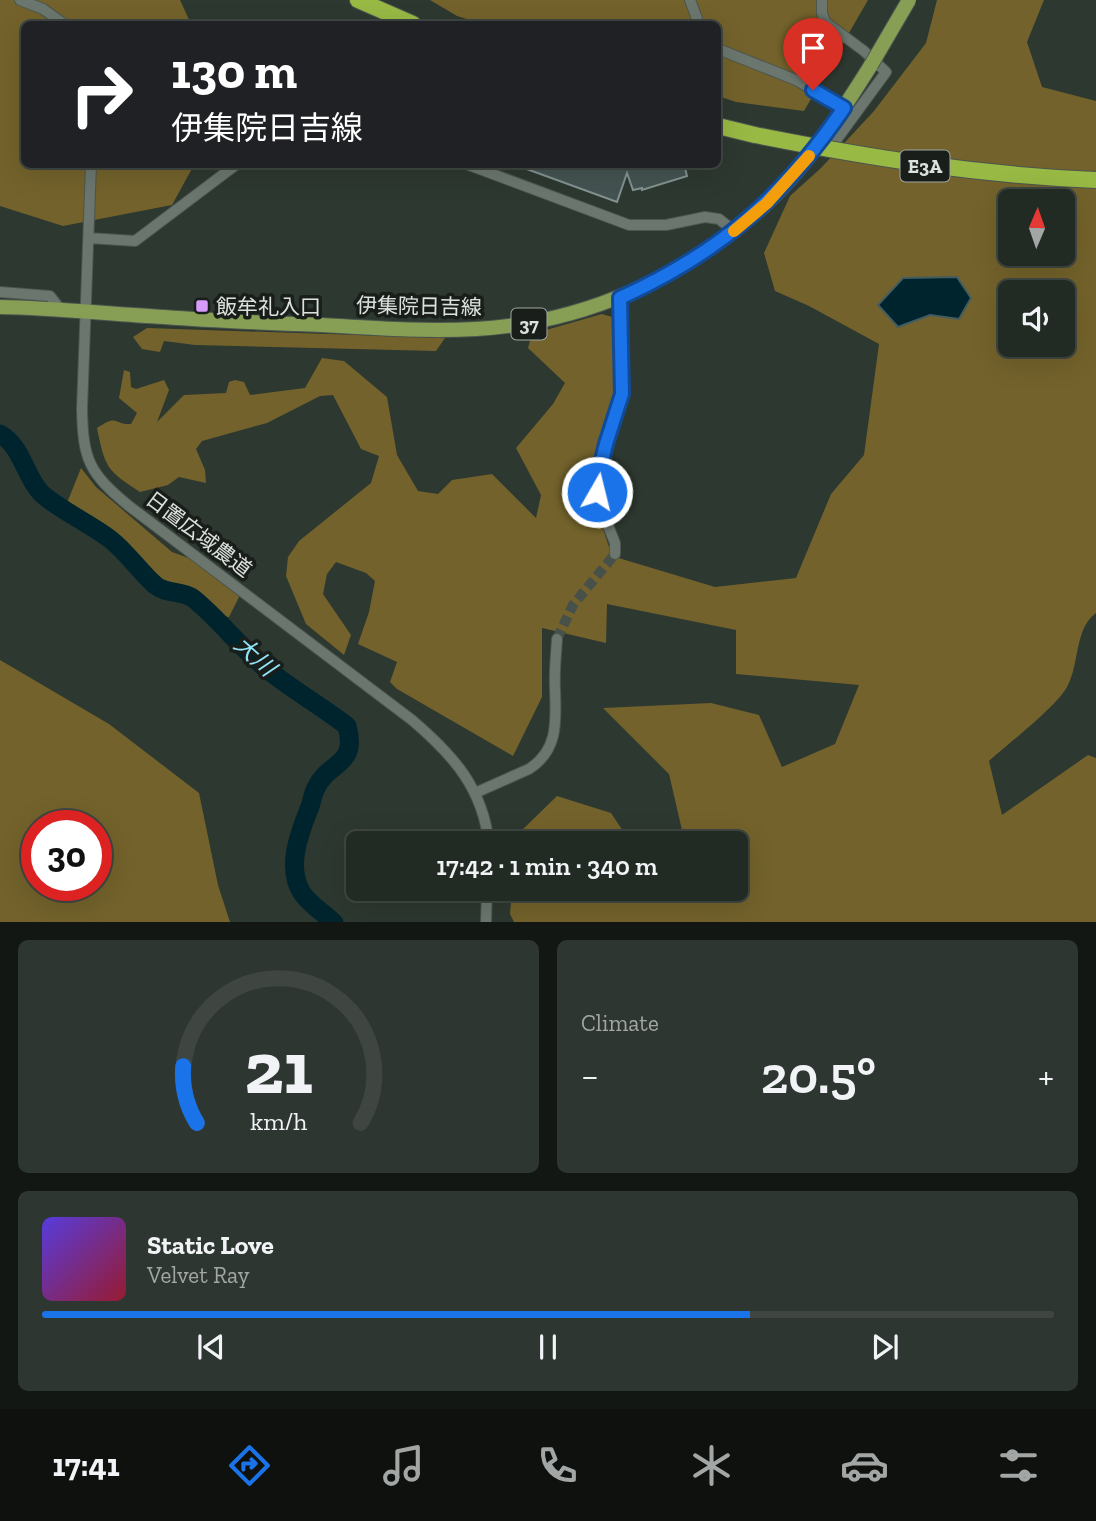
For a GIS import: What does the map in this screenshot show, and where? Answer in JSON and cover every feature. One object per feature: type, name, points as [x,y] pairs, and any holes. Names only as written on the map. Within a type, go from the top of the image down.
[{"type":"highway","points":[[358,0],[406,21]]},
{"type":"highway","name":"E3A","points":[[721,127],[856,155],[948,169],[1096,180]]},
{"type":"main road","name":"伊集院日吉線","points":[[0,307],[408,330],[475,330],[525,324],[620,298],[689,264],[767,203],[844,108],[909,0]]},
{"type":"street","points":[[20,0],[43,9],[60,21]]},
{"type":"street","points":[[690,0],[698,21]]},
{"type":"street","points":[[822,0],[825,22],[864,51],[886,72],[837,139],[824,136]]},
{"type":"street","points":[[721,50],[796,80],[844,108]]},
{"type":"street","name":"日置広域農道","points":[[92,168],[82,409],[83,440],[87,457],[102,482],[129,506],[412,720],[444,748],[475,793],[487,831]]},
{"type":"street","points":[[89,239],[135,241],[232,168]]},
{"type":"street","points":[[477,168],[628,225],[666,225],[705,217],[719,219],[734,231]]},
{"type":"street","points":[[0,292],[50,296],[60,309]]},
{"type":"street","points":[[615,554],[615,543],[599,503],[597,481],[622,394],[620,298]]},
{"type":"street","points":[[475,793],[529,769],[537,764],[548,749],[557,722],[557,639]]},
{"type":"street","points":[[486,922],[487,901]]},
{"type":"shaded area","points":[[0,0],[180,0],[190,21],[21,21],[21,168],[192,168],[172,205],[63,226],[0,206]]},
{"type":"shaded area","points":[[430,0],[868,0],[804,111],[736,102],[721,97],[721,21],[473,21],[457,16]]},
{"type":"shaded area","points":[[937,0],[1044,0],[1027,42],[1042,87],[1096,101],[1096,613],[1084,628],[1071,678],[1062,695],[989,761],[1002,815],[1088,755],[1096,758],[1096,922],[514,922],[510,914],[511,901],[748,901],[748,831],[682,831],[669,774],[603,708],[711,703],[759,715],[782,767],[835,744],[859,685],[736,674],[736,630],[607,604],[606,643],[542,628],[542,697],[513,756],[397,689],[390,682],[397,662],[358,644],[369,612],[375,581],[366,573],[336,562],[327,574],[323,594],[351,635],[344,655],[306,624],[286,576],[288,557],[299,541],[371,483],[379,456],[361,449],[333,395],[320,396],[267,423],[202,441],[196,449],[205,470],[206,483],[179,477],[168,485],[140,492],[120,478],[109,466],[102,451],[97,428],[113,420],[131,424],[137,413],[119,398],[124,370],[130,372],[131,387],[136,389],[164,380],[169,390],[157,422],[184,395],[226,393],[229,382],[235,380],[244,382],[250,395],[305,388],[322,358],[344,361],[387,397],[397,455],[418,491],[438,494],[452,480],[492,474],[536,518],[541,495],[516,448],[553,404],[565,383],[528,348],[532,334],[602,314],[612,317],[618,397],[601,434],[592,496],[612,556],[715,587],[796,578],[831,494],[864,455],[879,344],[775,291],[764,253],[790,196],[821,168],[874,111],[926,43]]},
{"type":"shaded area","points":[[147,328],[445,338],[436,351],[195,345],[164,341],[160,352],[142,349],[133,337]]},
{"type":"shaded area","points":[[81,468],[96,487],[172,552],[208,565],[241,593],[229,617],[222,616],[184,587],[155,579],[109,531],[67,503]]},
{"type":"shaded area","points":[[0,660],[109,724],[199,793],[218,885],[230,922],[0,922]]},
{"type":"shaded area","points":[[557,796],[611,813],[623,831],[521,831]]},
{"type":"water","points":[[957,277],[971,298],[959,319],[930,315],[898,327],[878,305],[903,278]]},
{"type":"building","points":[[524,168],[685,168],[687,176],[642,190],[633,190],[627,173],[617,202]]},
{"type":"waterway","name":"大川","points":[[0,434],[14,447],[34,483],[47,498],[110,539],[155,585],[194,599],[258,662],[347,726],[349,749],[322,779],[315,791],[301,829],[295,862],[297,883],[302,893],[333,922]]},
{"type":"tunnel","points":[[557,639],[573,605],[615,554]]},
{"type":"slow traffic","points":[[734,231],[767,203],[809,156]]},
{"type":"place","name":"飯牟礼入口","points":[[202,306]]},
{"type":"route","points":[[597,492],[597,481],[609,431],[621,403],[620,298],[689,264],[767,203],[793,175],[844,108],[813,90]]}]
